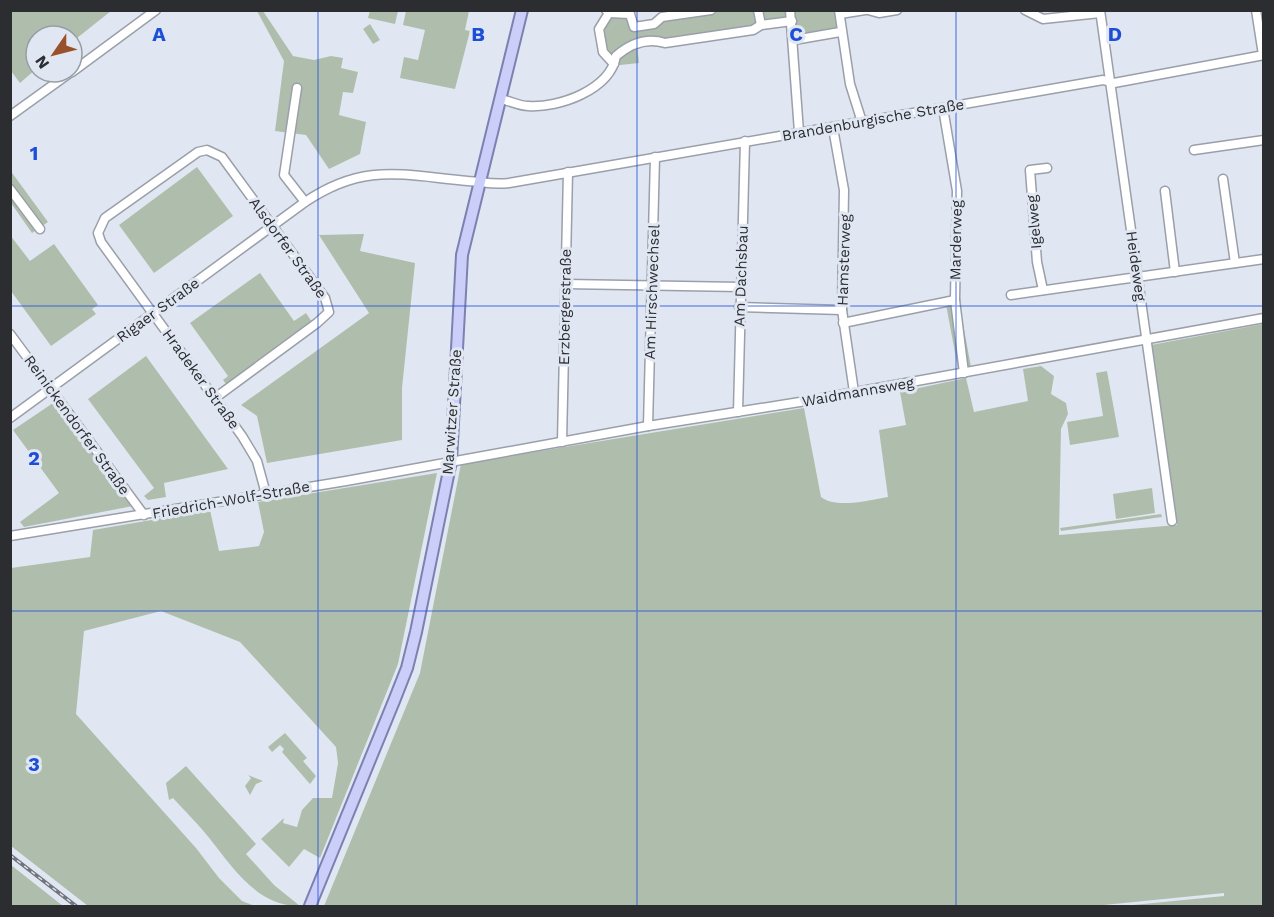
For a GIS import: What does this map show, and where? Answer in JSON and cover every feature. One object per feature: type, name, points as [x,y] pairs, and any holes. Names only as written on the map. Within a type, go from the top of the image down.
[{"type":"main road","name":"Marwitzer Straße","points":[[310,906],[407,668],[451,461],[462,255],[482,183],[522,10]]},
{"type":"street","points":[[84,63],[156,10]]},
{"type":"street","points":[[634,27],[654,24],[662,17],[711,10]]},
{"type":"street","points":[[758,10],[761,25]]},
{"type":"street","points":[[790,10],[799,132]]},
{"type":"street","points":[[862,122],[850,84],[840,32],[840,12],[866,10],[879,13],[897,10]]},
{"type":"street","points":[[1025,10],[1043,19],[1100,12]]},
{"type":"street","points":[[1256,10],[1263,55]]},
{"type":"street","points":[[614,64],[603,52],[599,29],[607,12],[630,14],[636,43]]},
{"type":"street","name":"Heideweg","points":[[1100,12],[1172,521]]},
{"type":"street","points":[[501,99],[527,106],[571,100],[592,87],[614,64],[616,56],[636,43],[656,40],[665,43],[753,30],[761,25],[792,21]]},
{"type":"street","points":[[794,40],[840,32]]},
{"type":"street","name":"Brandenburgische Straße","points":[[482,183],[509,183],[1103,80],[1114,83],[1263,55]]},
{"type":"street","points":[[10,116],[55,84]]},
{"type":"street","points":[[297,88],[284,175],[305,202]]},
{"type":"street","name":"Marderweg","points":[[943,108],[957,191],[955,300],[964,373]]},
{"type":"street","name":"Hamsterweg","points":[[832,128],[845,211],[842,310],[854,392]]},
{"type":"street","points":[[1194,150],[1263,140]]},
{"type":"street","name":"Am Dachsbau","points":[[738,412],[745,141]]},
{"type":"street","name":"Alsdorfer Straße","points":[[101,242],[98,233],[105,218],[198,152],[207,150],[222,157],[325,298],[329,312],[317,324],[215,398]]},
{"type":"street","name":"Am Hirschwechsel","points":[[648,426],[655,157]]},
{"type":"street","name":"Igelweg","points":[[1043,290],[1037,262],[1026,170],[1047,168]]},
{"type":"street","name":"Erzbergerstraße","points":[[562,442],[568,172]]},
{"type":"street","name":"Rigaer Straße","points":[[10,418],[305,202],[339,182],[382,173],[482,183]]},
{"type":"street","points":[[1223,178],[1235,263]]},
{"type":"street","points":[[10,189],[40,229]]},
{"type":"street","points":[[1165,191],[1175,272]]},
{"type":"street","name":"Hradeker Straße","points":[[101,242],[254,455],[266,494]]},
{"type":"street","points":[[1011,295],[1263,259]]},
{"type":"street","points":[[566,284],[740,287]]},
{"type":"street","points":[[843,323],[955,300]]},
{"type":"street","points":[[739,307],[842,310]]},
{"type":"street","name":"Waidmannsweg","points":[[451,461],[964,373],[1263,318]]},
{"type":"street","name":"Reinickendorfer Straße","points":[[10,334],[144,515]]},
{"type":"street","name":"Friedrich-Wolf-Straße","points":[[10,536],[451,461]]},
{"type":"green space","points":[[11,11],[111,11],[84,32],[84,24],[24,24],[24,80],[20,83],[11,71]]},
{"type":"green space","points":[[257,11],[263,11],[293,56],[314,60],[331,56],[343,58],[341,68],[358,72],[353,93],[343,92],[339,115],[366,122],[360,154],[329,169],[306,135],[275,131],[284,61]]},
{"type":"green space","points":[[370,11],[398,11],[395,24],[368,18]]},
{"type":"green space","points":[[406,11],[469,11],[465,30],[470,31],[455,89],[400,78],[404,57],[418,60],[425,30],[403,25]]},
{"type":"green space","points":[[628,11],[634,24],[652,22],[684,11],[913,11],[842,16],[844,35],[791,43],[788,25],[637,45],[639,63],[611,66],[596,29],[604,12]]},
{"type":"green space","points":[[370,24],[380,40],[373,44],[363,29]]},
{"type":"green space","points":[[197,167],[233,216],[154,273],[119,225]]},
{"type":"green space","points":[[10,170],[48,222],[32,233],[11,203]]},
{"type":"green space","points":[[364,234],[360,251],[415,263],[402,388],[402,440],[267,463],[257,416],[241,405],[369,313],[319,235]]},
{"type":"green space","points":[[10,235],[30,261],[54,244],[98,305],[92,309],[96,314],[51,346],[11,291]]},
{"type":"green space","points":[[260,273],[294,321],[306,313],[312,322],[226,384],[223,380],[228,376],[190,323]]},
{"type":"green space","points":[[958,297],[971,367],[958,369],[945,299]]},
{"type":"green space","points":[[1263,324],[1263,906],[1123,906],[1224,896],[1224,893],[1094,906],[324,906],[420,673],[461,464],[804,408],[821,497],[827,501],[844,503],[872,500],[888,497],[879,430],[906,425],[900,392],[966,378],[974,412],[1028,401],[1023,369],[1041,366],[1054,376],[1051,394],[1066,403],[1068,414],[1061,429],[1059,535],[1177,525],[1151,345]]},
{"type":"green space","points":[[146,356],[228,469],[164,483],[166,497],[148,500],[144,496],[154,488],[88,399]]},
{"type":"green space","points":[[1107,371],[1119,437],[1070,445],[1067,422],[1103,416],[1096,373]]},
{"type":"green space","points":[[56,401],[133,506],[24,527],[20,522],[59,493],[13,430]]},
{"type":"green space","points":[[437,473],[398,664],[320,858],[304,849],[289,867],[261,839],[284,818],[283,823],[297,827],[302,810],[313,798],[332,798],[338,763],[336,747],[240,642],[161,611],[84,631],[76,714],[196,848],[219,878],[242,901],[255,906],[88,906],[11,846],[11,568],[90,557],[93,530],[210,510],[219,551],[259,546],[264,532],[258,502]]},
{"type":"green space","points":[[1152,488],[1155,513],[1116,519],[1113,494]]},
{"type":"green space","points":[[1161,514],[1162,517],[1061,531],[1060,528]]},
{"type":"green space","points":[[285,733],[307,758],[303,761],[316,776],[310,784],[282,752],[284,749],[280,745],[272,752],[268,747]]},
{"type":"green space","points":[[186,766],[256,844],[246,854],[274,885],[300,906],[285,905],[259,893],[238,873],[173,798],[169,800],[166,783]]},
{"type":"green space","points":[[248,775],[263,781],[256,784],[250,795],[245,786],[251,778]]},
{"type":"green space","points":[[11,865],[63,906],[11,906]]},
{"type":"railway","points":[[10,855],[76,906]]}]
